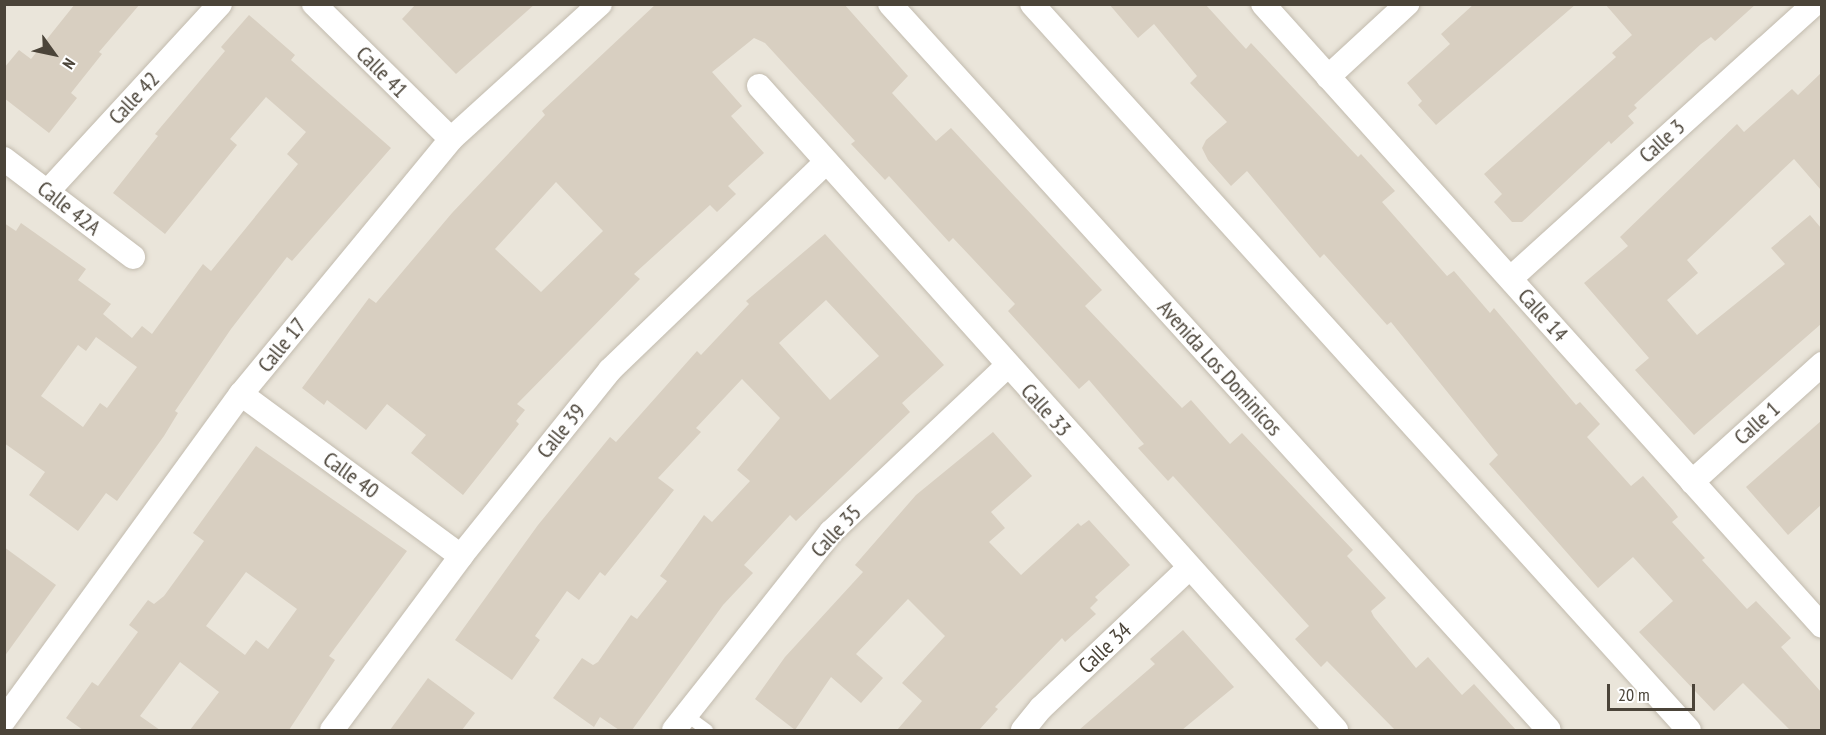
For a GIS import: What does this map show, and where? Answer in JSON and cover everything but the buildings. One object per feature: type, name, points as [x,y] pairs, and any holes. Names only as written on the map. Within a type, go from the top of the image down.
[{"type":"street","name":"Calle 42","points":[[48,191],[220,4]]},
{"type":"street","name":"Calle 41","points":[[314,4],[451,139]]},
{"type":"street","name":"Calle 17","points":[[4,720],[241,394],[451,139],[600,4]]},
{"type":"street","name":"Avenida Los Dominicos","points":[[890,4],[1549,730]]},
{"type":"street","points":[[1032,4],[1689,730]]},
{"type":"street","name":"Calle 14","points":[[1263,4],[1821,626]]},
{"type":"street","points":[[1328,76],[1407,4]]},
{"type":"street","name":"Calle 3","points":[[1510,278],[1814,4]]},
{"type":"street","name":"Calle 33","points":[[759,86],[1006,366],[1336,730]]},
{"type":"street","name":"Calle 42A","points":[[4,159],[134,257]]},
{"type":"street","name":"Calle 39","points":[[333,730],[461,556],[610,370],[825,163]]},
{"type":"street","name":"Calle 1","points":[[1692,482],[1821,364]]},
{"type":"street","name":"Calle 35","points":[[680,723],[831,532],[1006,366]]},
{"type":"street","name":"Calle 40","points":[[241,394],[461,556]]},
{"type":"street","name":"Calle 34","points":[[1023,730],[1041,708],[1189,568]]},
{"type":"lane","points":[[680,723],[707,730]]},
{"type":"shaded area","points":[[5,5],[1821,5],[1821,730],[5,730]]}]
